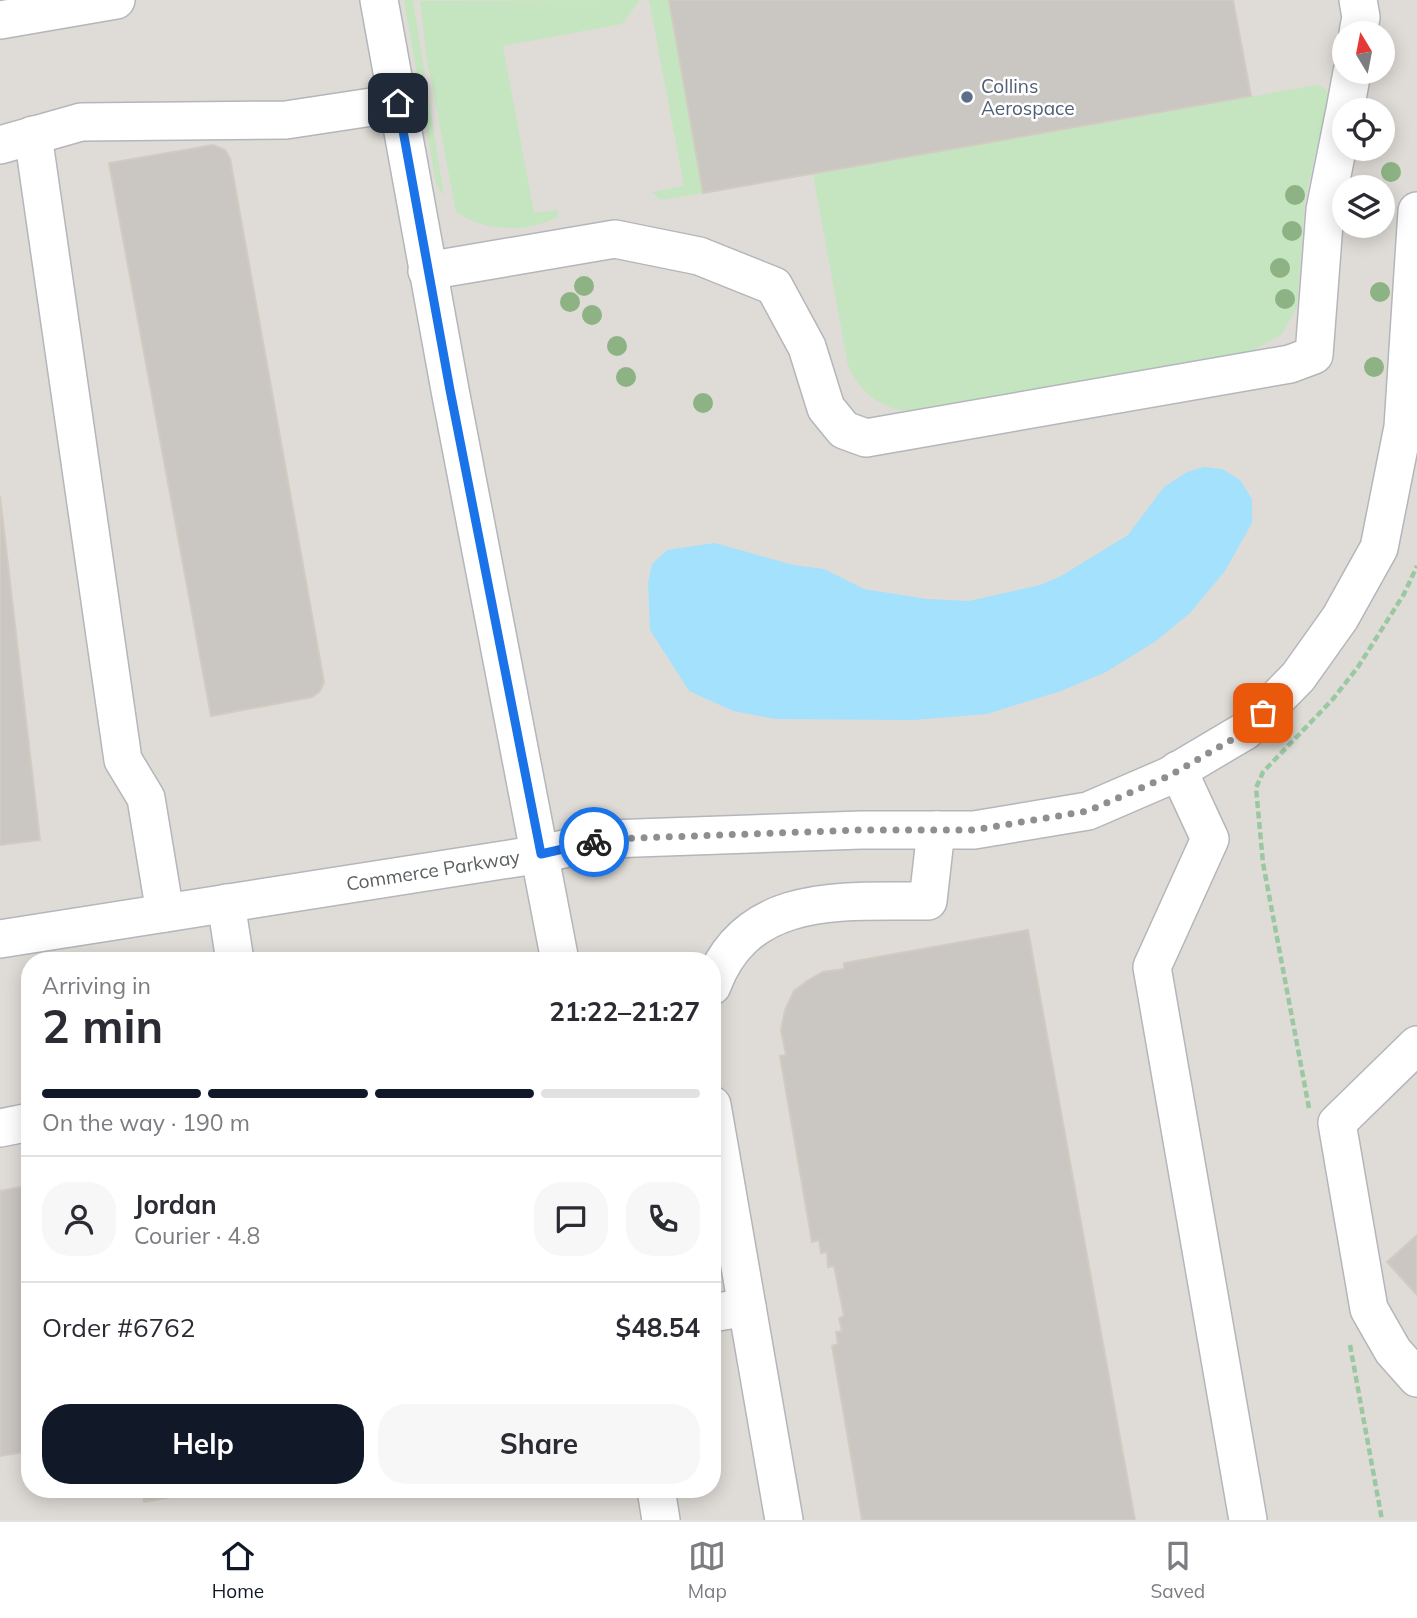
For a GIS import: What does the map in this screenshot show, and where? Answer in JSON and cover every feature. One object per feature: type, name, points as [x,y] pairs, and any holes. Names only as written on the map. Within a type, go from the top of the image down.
[{"type":"street","points":[[0,20],[116,0]]},
{"type":"street","points":[[379,0],[427,271],[558,952]]},
{"type":"street","points":[[1358,0],[1360,21]]},
{"type":"street","points":[[165,912],[146,798],[123,760],[17,140],[81,122],[286,120],[398,103]]},
{"type":"street","points":[[427,271],[615,239],[699,256],[774,286],[807,347],[826,408],[844,430],[866,438],[1290,364],[1314,355],[1325,210],[1335,161]]},
{"type":"street","name":"Commerce Parkway","points":[[0,939],[49,946],[165,912],[541,854],[609,839],[974,830],[1088,811],[1178,770],[1245,732],[1298,677],[1340,618],[1379,548],[1405,485],[1403,427],[1417,211]]},
{"type":"street","points":[[1178,770],[1210,839],[1152,967],[1248,1520]]},
{"type":"street","points":[[721,966],[738,940],[777,915],[816,903],[928,901],[936,830]]},
{"type":"street","points":[[226,903],[234,952]]},
{"type":"street","points":[[1417,1045],[1337,1123],[1369,1309],[1393,1351],[1417,1378]]},
{"type":"street","points":[[0,1128],[21,1124]]},
{"type":"street","points":[[721,1208],[730,1310],[784,1520]]},
{"type":"street","points":[[657,1498],[661,1520]]},
{"type":"path","points":[[1310,1113],[1263,863],[1256,788],[1263,772],[1325,708],[1358,667],[1404,594],[1417,566]]},
{"type":"path","points":[[1350,1342],[1382,1520]]},
{"type":"shaded area","points":[[0,0],[1417,0],[1417,1520],[0,1520]]},
{"type":"green space","points":[[404,0],[413,0],[444,196],[436,184]]},
{"type":"green space","points":[[640,0],[622,24],[503,46],[534,213],[558,210],[558,217],[533,226],[506,228],[467,219],[456,212],[426,54],[420,1]]},
{"type":"green space","points":[[649,0],[669,0],[703,193],[661,200],[652,192],[684,186]]},
{"type":"green space","points":[[1317,85],[1325,88],[1329,95],[1305,199],[1297,307],[1282,334],[1252,351],[911,411],[881,403],[865,391],[853,375],[848,366],[813,174]]},
{"type":"water","points":[[1204,467],[1222,469],[1240,480],[1252,499],[1252,523],[1225,571],[1190,613],[1156,641],[1106,672],[1061,691],[987,714],[913,720],[776,719],[733,711],[689,691],[650,630],[648,583],[652,564],[667,550],[715,543],[793,565],[824,569],[864,589],[927,599],[969,601],[1040,585],[1061,576],[1128,535],[1164,487],[1187,472]]},
{"type":"building","name":"Collins Aerospace","points":[[669,0],[1233,0],[1251,96],[703,193]]},
{"type":"building","points":[[213,145],[225,150],[230,158],[324,682],[320,691],[312,697],[211,716],[109,163]]},
{"type":"building","points":[[0,496],[40,840],[0,845]]},
{"type":"building","points":[[1028,930],[1135,1520],[862,1520],[832,1346],[838,1344],[836,1332],[842,1331],[839,1318],[844,1316],[834,1266],[828,1267],[827,1252],[821,1253],[819,1240],[812,1242],[780,1056],[786,1055],[781,1030],[785,1010],[794,991],[823,972],[844,969],[844,963]]},
{"type":"building","points":[[21,1187],[21,1452],[0,1456],[0,1191]]},
{"type":"building","points":[[1417,1235],[1417,1295],[1387,1262]]},
{"type":"building","points":[[143,1498],[166,1498],[144,1502]]},
{"type":"way so far","points":[[594,842],[609,839],[861,830],[974,830],[1088,811],[1169,776],[1245,732],[1263,713]]},
{"type":"place","name":"Collins Aerospace","points":[[967,97]]},
{"type":"route","points":[[398,103],[427,271],[541,854],[594,842]]}]
